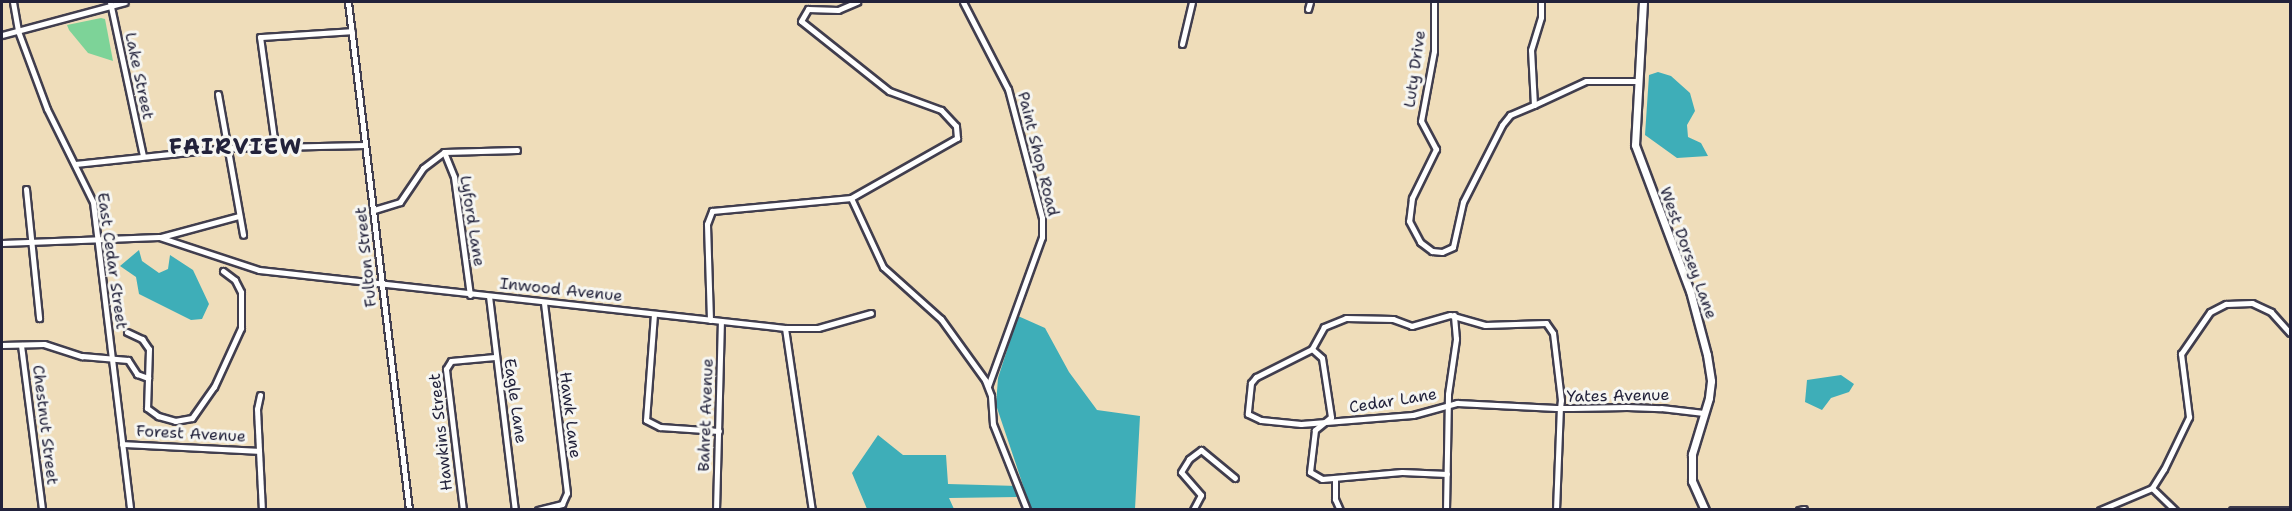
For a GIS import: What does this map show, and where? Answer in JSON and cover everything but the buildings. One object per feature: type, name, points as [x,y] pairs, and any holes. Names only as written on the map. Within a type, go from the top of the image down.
[{"type":"street","name":"East Cedar Street","points":[[13,2],[18,31],[47,109],[91,193],[130,510]]},
{"type":"street","points":[[2,35],[110,3],[125,2]]},
{"type":"street","name":"Fulton Street","points":[[348,2],[409,510]]},
{"type":"street","points":[[710,320],[707,224],[711,213],[723,207],[822,202],[851,198],[950,145],[958,132],[942,110],[889,91],[801,21],[808,9],[838,10],[857,2]]},
{"type":"street","name":"Paint Shop Road","points":[[963,2],[1008,89],[1042,218],[1042,237],[988,386]]},
{"type":"street","points":[[1182,44],[1192,2]]},
{"type":"street","points":[[1308,9],[1310,2]]},
{"type":"street","name":"Luty Drive","points":[[1434,2],[1434,51],[1421,121],[1436,149],[1412,198],[1409,221],[1426,248],[1442,252],[1453,247],[1463,202],[1485,153],[1510,115],[1586,81],[1638,81]]},
{"type":"street","points":[[1534,105],[1530,59],[1541,17],[1541,2]]},
{"type":"street","name":"West Dorsey Lane","points":[[1643,2],[1635,145],[1702,333],[1711,381],[1692,454],[1692,481],[1705,510]]},
{"type":"street","name":"Lake Street","points":[[110,3],[143,156]]},
{"type":"street","points":[[275,146],[261,37],[352,31]]},
{"type":"street","points":[[218,94],[243,235]]},
{"type":"street","points":[[75,164],[227,148],[365,145]]},
{"type":"street","points":[[374,210],[400,202],[423,168],[444,153],[517,150]]},
{"type":"street","name":"Lyford Lane","points":[[444,153],[454,177],[470,294]]},
{"type":"street","points":[[26,189],[39,318]]},
{"type":"street","points":[[851,198],[883,267],[941,319],[988,386],[993,424],[1027,510]]},
{"type":"street","points":[[2,243],[159,237],[238,216]]},
{"type":"street","name":"Inwood Avenue","points":[[159,237],[244,267],[382,285],[721,322],[784,328],[818,328],[871,312]]},
{"type":"street","points":[[234,279],[244,267]]},
{"type":"street","points":[[127,332],[142,339],[149,350],[145,402],[153,414],[175,421],[192,418],[214,387],[240,333],[242,298],[234,279],[223,271]]},
{"type":"street","name":"Eagle Lane","points":[[489,296],[514,510]]},
{"type":"street","name":"Hawk Lane","points":[[538,510],[562,504],[567,493],[544,302]]},
{"type":"street","points":[[2100,510],[2152,488],[2189,417],[2181,357],[2205,317],[2226,304],[2252,303],[2271,312],[2290,333]]},
{"type":"street","points":[[654,314],[646,420],[660,427],[719,431]]},
{"type":"street","points":[[1446,510],[1448,406],[1456,339],[1454,315]]},
{"type":"street","points":[[1447,474],[1402,472],[1317,478],[1308,467],[1315,430],[1331,417],[1322,358],[1312,349],[1324,327],[1346,318],[1394,319],[1412,326],[1454,315],[1485,326],[1546,323],[1553,333],[1560,408]]},
{"type":"street","name":"Bahret Avenue","points":[[716,510],[721,322]]},
{"type":"street","points":[[784,328],[812,510]]},
{"type":"street","points":[[2,345],[44,344],[82,356],[128,360],[137,374],[148,378]]},
{"type":"street","name":"Chestnut Street","points":[[21,345],[42,510]]},
{"type":"street","name":"Cedar Lane","points":[[1312,349],[1256,377],[1249,396],[1247,411],[1256,418],[1321,425],[1413,415],[1457,403],[1560,408]]},
{"type":"street","name":"Hawkins Street","points":[[463,510],[446,369],[458,360],[495,357]]},
{"type":"street","points":[[260,394],[259,451],[262,510]]},
{"type":"street","name":"Yates Avenue","points":[[1556,510],[1560,408],[1639,407],[1704,413]]},
{"type":"street","name":"Forest Avenue","points":[[122,444],[259,451]]},
{"type":"street","points":[[1193,510],[1201,495],[1181,472],[1189,459],[1201,450],[1235,478]]},
{"type":"street","points":[[1335,478],[1340,510]]},
{"type":"street","points":[[2152,488],[2175,510]]},
{"type":"street","points":[[2232,510],[2290,510]]},
{"type":"green space","points":[[105,19],[113,61],[88,53],[67,25]]},
{"type":"water","points":[[1658,72],[1671,76],[1690,93],[1695,111],[1687,125],[1688,137],[1701,143],[1708,156],[1677,158],[1645,135],[1649,75]]},
{"type":"water","points":[[139,250],[142,261],[159,273],[168,269],[170,255],[193,270],[209,304],[202,319],[191,320],[139,294],[136,277],[120,266]]},
{"type":"water","points":[[1018,316],[1045,328],[1069,372],[1097,410],[1140,416],[1135,509],[1031,509],[996,405],[998,378]]},
{"type":"water","points":[[1841,375],[1854,384],[1849,392],[1831,398],[1822,410],[1805,402],[1807,380]]},
{"type":"water","points":[[878,435],[903,455],[946,455],[948,484],[1018,486],[1022,497],[949,498],[954,509],[867,509],[852,473]]},
{"type":"district","name":"FAIRVIEW","points":[[236,147]]}]
